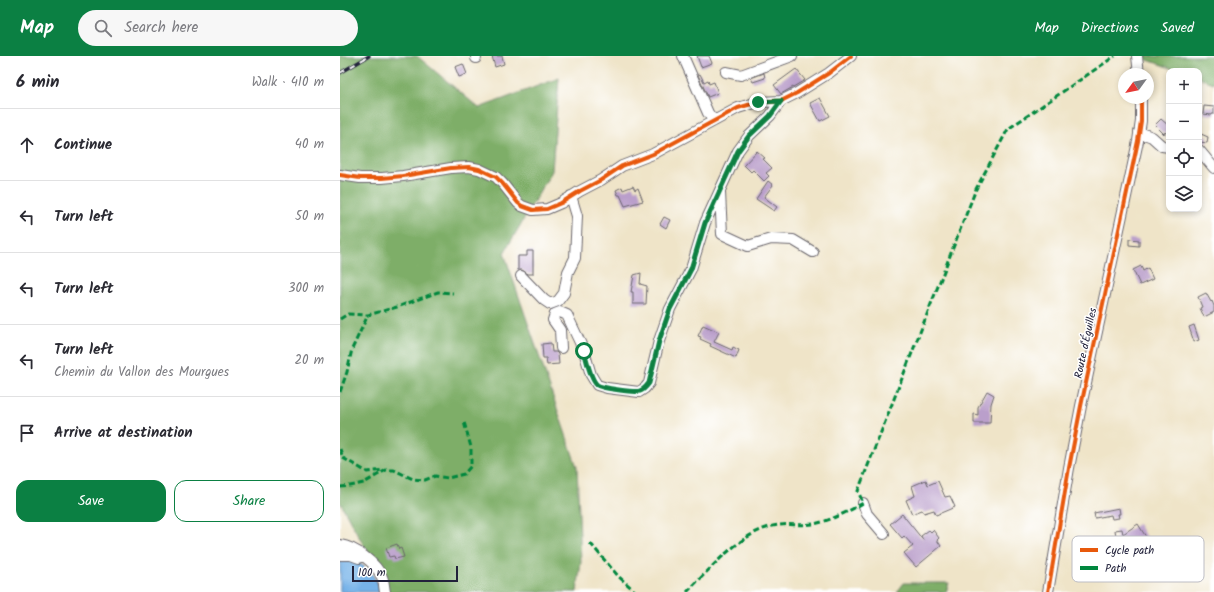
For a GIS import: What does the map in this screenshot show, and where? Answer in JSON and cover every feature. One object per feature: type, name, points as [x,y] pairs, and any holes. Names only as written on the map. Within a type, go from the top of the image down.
[{"type":"street","points":[[683,56],[708,113],[714,121]]},
{"type":"street","points":[[726,72],[741,75],[779,58],[792,56]]},
{"type":"street","points":[[340,175],[360,178],[382,178],[451,168],[469,167],[479,169],[496,178],[522,206],[533,210],[547,209],[561,203],[622,166],[653,154],[738,108],[751,104],[781,101],[797,93],[829,73],[851,56]]},
{"type":"street","points":[[1137,56],[1138,68]]},
{"type":"street","points":[[561,348],[560,330],[553,320],[555,314],[560,312],[567,315],[584,351],[591,375],[597,385],[607,388],[639,392],[645,388],[649,383],[659,341],[670,309],[691,269],[705,223],[738,151],[749,136],[770,116],[781,101]]},
{"type":"street","name":"Route d'Éguilles","points":[[1048,592],[1079,414],[1127,196],[1141,120],[1141,104]]},
{"type":"street","points":[[1139,132],[1152,137],[1162,146],[1166,147]]},
{"type":"street","points":[[1202,154],[1214,168]]},
{"type":"street","points":[[720,192],[722,234],[748,246],[771,239],[793,240],[813,252]]},
{"type":"street","points":[[521,276],[544,300],[550,304],[558,301],[564,294],[568,272],[575,258],[577,216],[571,196]]},
{"type":"street","points":[[863,503],[867,514],[884,534]]},
{"type":"street","points":[[340,545],[358,552],[372,563],[381,576],[385,592]]},
{"type":"street","points":[[340,555],[351,555],[372,563]]},
{"type":"green space","points":[[340,56],[417,56],[479,108],[559,78],[552,171],[504,253],[577,467],[581,562],[577,592],[389,592],[340,502]]},
{"type":"green space","points":[[1143,56],[1214,56],[1214,83],[1202,79],[1202,68],[1170,68],[1142,58]]},
{"type":"green space","points":[[904,583],[949,583],[946,592],[897,592]]},
{"type":"water","points":[[340,560],[355,562],[366,568],[375,578],[380,592],[340,592]]},
{"type":"building","points":[[492,56],[502,56],[504,64],[495,67]]},
{"type":"building","points":[[697,56],[709,56],[712,63],[701,67]]},
{"type":"building","points":[[463,64],[467,74],[459,77],[455,67]]},
{"type":"building","points":[[796,69],[805,80],[781,94],[774,85]]},
{"type":"building","points":[[764,73],[765,78],[753,82],[751,78]]},
{"type":"building","points":[[700,74],[704,82],[708,80],[709,84],[714,82],[718,93],[708,97],[698,75]]},
{"type":"building","points":[[820,98],[830,116],[820,121],[810,103]]},
{"type":"building","points":[[1204,106],[1214,107],[1214,114],[1203,114]]},
{"type":"building","points":[[1161,119],[1166,123],[1166,133],[1165,132],[1164,134],[1155,125]]},
{"type":"building","points":[[1202,134],[1208,137],[1207,143],[1202,142]]},
{"type":"building","points":[[757,151],[765,158],[763,159],[772,168],[766,173],[769,176],[764,181],[753,170],[751,172],[744,165]]},
{"type":"building","points":[[768,181],[773,185],[764,197],[777,207],[774,211],[756,199]]},
{"type":"building","points":[[633,186],[635,190],[638,188],[643,201],[625,206],[616,190],[622,187],[623,190]]},
{"type":"building","points":[[664,217],[670,220],[666,228],[660,224]]},
{"type":"building","points":[[1129,239],[1139,240],[1139,246],[1129,245]]},
{"type":"building","points":[[527,251],[533,251],[533,274],[528,274],[522,270],[518,270],[518,256],[527,256]]},
{"type":"building","points":[[1141,266],[1143,271],[1148,268],[1153,279],[1140,285],[1133,270]]},
{"type":"building","points":[[641,273],[640,284],[647,286],[646,304],[633,304],[633,292],[631,292],[634,275]]},
{"type":"building","points":[[1206,293],[1211,302],[1212,301],[1214,312],[1204,317],[1200,308],[1202,307],[1198,297]]},
{"type":"building","points":[[703,325],[719,332],[714,342],[732,350],[733,347],[739,350],[736,358],[710,346],[711,344],[700,339],[701,337],[698,336]]},
{"type":"building","points":[[1194,325],[1199,340],[1194,342],[1189,327]]},
{"type":"building","points":[[551,343],[552,352],[556,352],[558,354],[559,364],[547,365],[546,358],[543,358],[542,344]]},
{"type":"building","points":[[987,391],[994,395],[991,404],[990,423],[974,423],[974,414],[978,415],[978,407]]},
{"type":"building","points":[[926,480],[928,485],[938,481],[945,497],[950,496],[955,507],[936,515],[934,510],[924,513],[922,510],[912,514],[906,500],[915,496],[912,486]]},
{"type":"building","points":[[1119,508],[1119,518],[1112,519],[1111,515],[1095,518],[1094,513]]},
{"type":"building","points":[[902,514],[923,540],[921,536],[929,530],[931,532],[933,530],[939,538],[937,540],[941,546],[916,567],[904,553],[913,546],[904,536],[902,538],[890,524]]},
{"type":"building","points":[[1138,524],[1145,536],[1116,536],[1115,530],[1122,529],[1123,534]]},
{"type":"building","points":[[397,544],[399,549],[401,548],[404,557],[395,559],[394,556],[389,557],[386,548]]},
{"type":"railway","points":[[340,73],[369,56]]},
{"type":"marked path","points":[[687,592],[735,545],[758,531],[775,526],[818,523],[836,517],[863,503],[858,491],[976,189],[1008,129],[1115,56]]},
{"type":"marked path","points":[[340,319],[348,314],[368,315],[397,307],[438,292],[453,293]]},
{"type":"marked path","points":[[340,392],[347,372],[352,349],[368,315]]},
{"type":"marked path","points":[[340,487],[364,483],[386,470],[394,470],[413,479],[425,480],[435,476],[448,478],[464,474],[471,466],[471,447],[464,422]]},
{"type":"marked path","points":[[340,449],[343,458],[367,472],[384,470]]},
{"type":"marked path","points":[[590,543],[619,577],[636,592]]},
{"type":"cycle path","points":[[340,175],[360,178],[382,178],[451,168],[469,167],[479,169],[496,177],[522,206],[533,210],[547,209],[561,203],[622,166],[653,154],[738,108],[758,102],[781,101],[797,93],[829,73],[851,56]]},
{"type":"cycle path","points":[[1048,592],[1081,406],[1138,141],[1141,121],[1141,104]]},
{"type":"route","points":[[584,351],[591,375],[597,385],[607,388],[639,392],[649,383],[659,341],[670,309],[691,269],[705,223],[738,151],[749,136],[770,116],[781,101],[758,102]]}]
